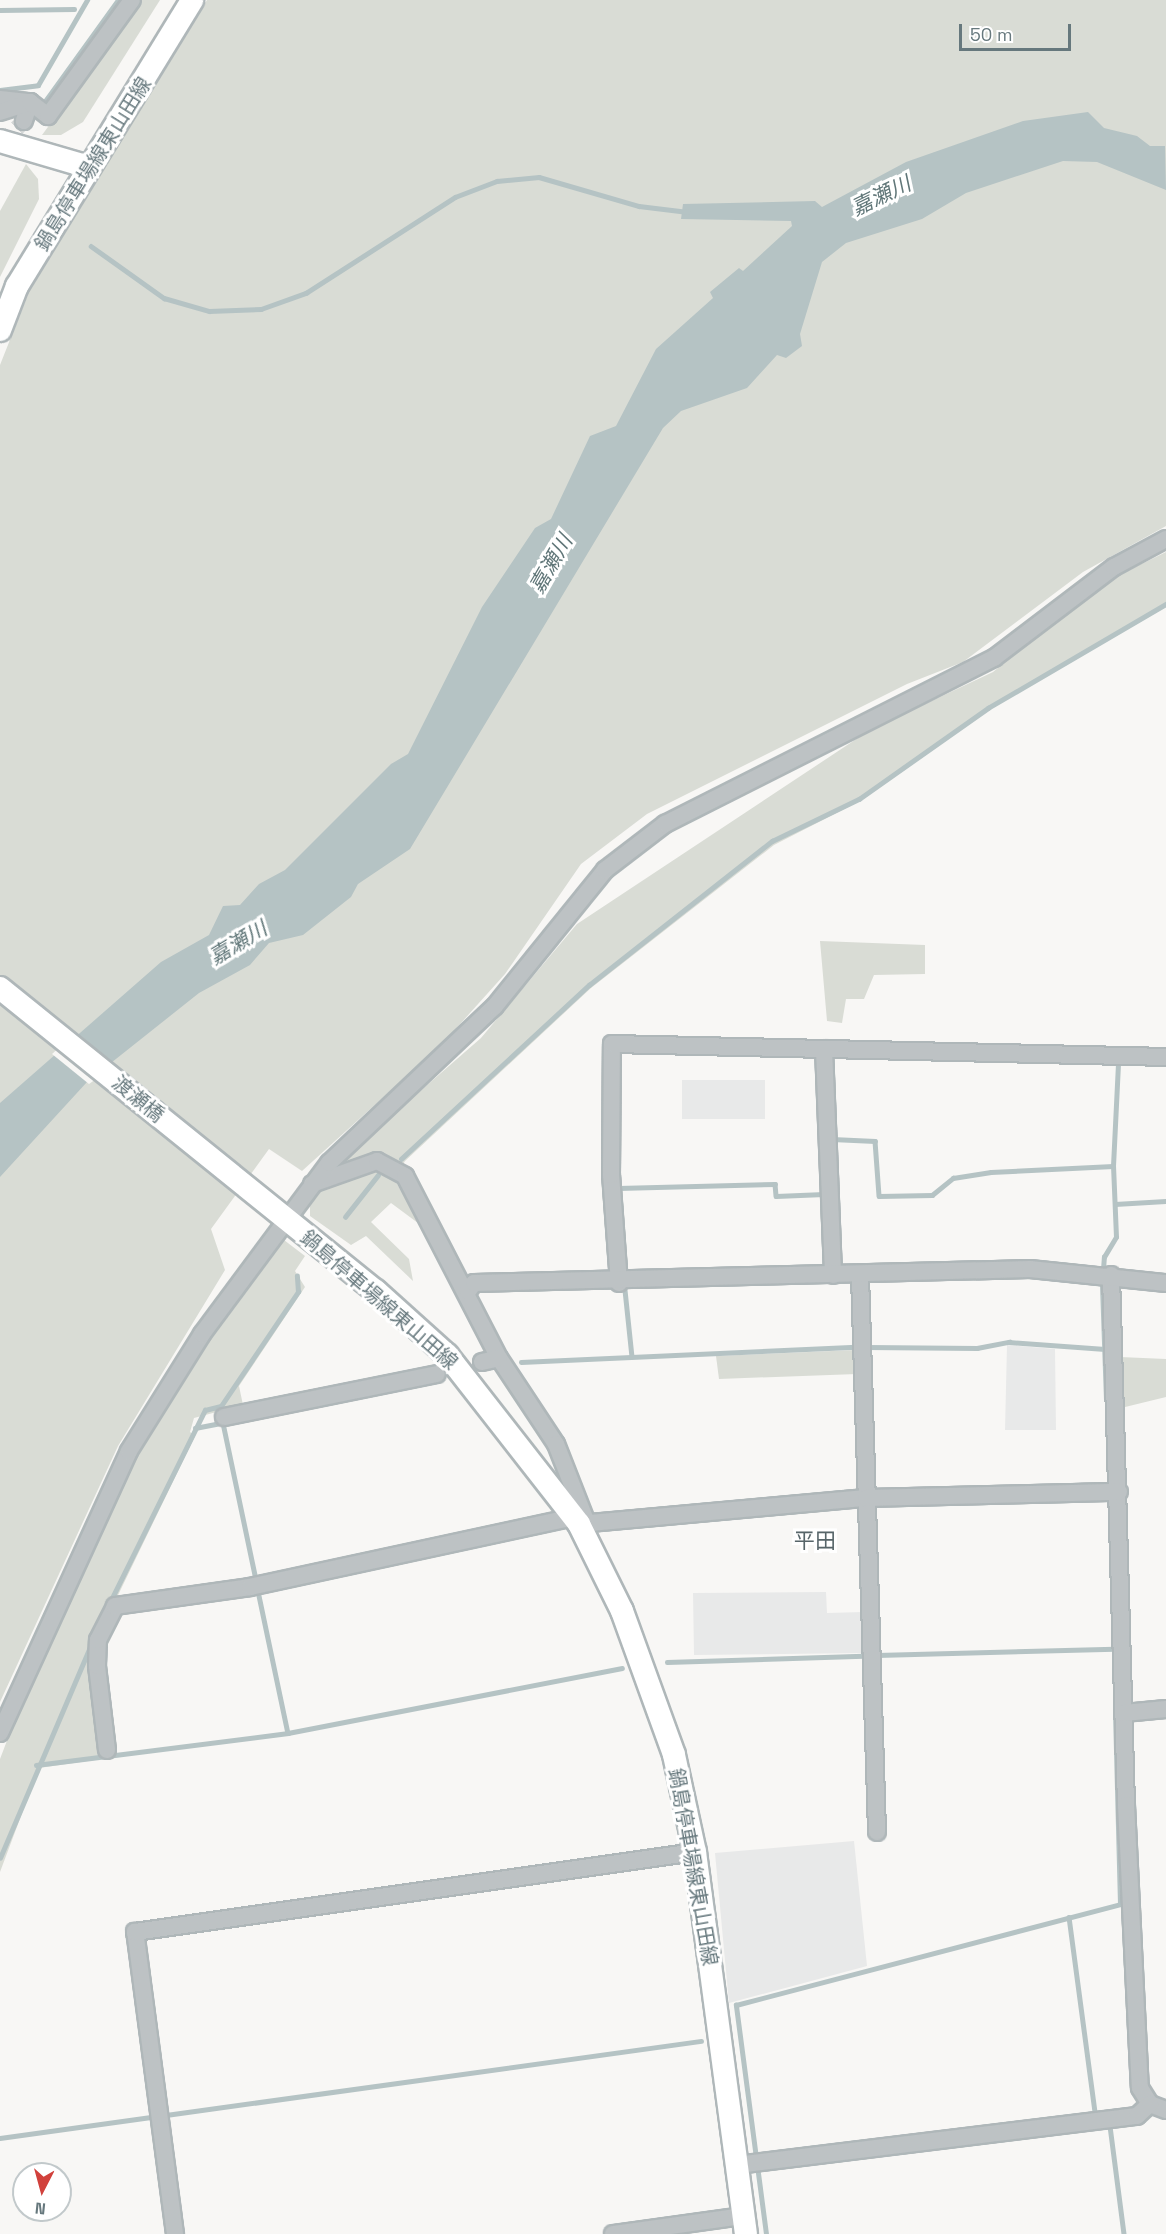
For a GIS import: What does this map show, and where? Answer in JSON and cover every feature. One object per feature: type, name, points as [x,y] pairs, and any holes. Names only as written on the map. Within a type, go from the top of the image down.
[{"type":"main road","name":"鍋島停車場線東山田線","points":[[0,330],[17,286],[192,0]]},
{"type":"main road","points":[[0,141],[89,167]]},
{"type":"main road","name":"渡瀬橋","points":[[0,988],[281,1214]]},
{"type":"main road","name":"鍋島停車場線東山田線","points":[[281,1214],[447,1355],[580,1521],[652,1684],[695,1852],[750,2164],[745,2225]]},
{"type":"street","points":[[0,99],[32,104],[48,116],[132,0]]},
{"type":"street","points":[[0,112],[32,104]]},
{"type":"street","points":[[24,121],[32,104]]},
{"type":"street","points":[[0,1733],[129,1451],[281,1214],[495,1006],[605,870],[665,824],[994,658],[1114,567],[1166,539]]},
{"type":"street","points":[[619,1282],[611,1175],[612,1044],[1166,1057]]},
{"type":"street","points":[[824,1049],[833,1275]]},
{"type":"street","points":[[312,1184],[377,1161],[399,1171],[468,1291],[499,1358],[556,1444],[580,1521]]},
{"type":"street","points":[[468,1291],[474,1283],[619,1282],[1030,1269],[1105,1274],[1166,1283]]},
{"type":"street","points":[[750,2164],[1137,2116],[1158,2107],[1140,2088],[1124,1713],[1119,1492],[1105,1274]]},
{"type":"street","points":[[860,1275],[878,1832]]},
{"type":"street","points":[[482,1362],[499,1358]]},
{"type":"street","points":[[224,1417],[437,1374]]},
{"type":"street","points":[[107,1750],[97,1666],[98,1640],[115,1606],[250,1587],[580,1521],[866,1498],[1119,1492]]},
{"type":"street","points":[[1124,1713],[1166,1709]]},
{"type":"street","points":[[175,2234],[135,1932],[695,1852]]},
{"type":"street","points":[[614,2234],[745,2225]]},
{"type":"shaded area","points":[[142,0],[160,0],[83,122],[61,135],[42,135]]},
{"type":"shaded area","points":[[207,0],[1166,0],[1166,526],[1083,572],[963,662],[907,684],[647,814],[581,864],[505,974],[443,1043],[302,1171],[269,1149],[211,1229],[225,1270],[118,1446],[0,1702],[0,365],[38,269]]},
{"type":"shaded area","points":[[26,164],[38,179],[39,199],[0,277],[0,211]]},
{"type":"shaded area","points":[[1166,552],[1166,607],[989,709],[860,801],[774,845],[591,988],[405,1161],[394,1179],[422,1226],[391,1203],[371,1222],[409,1259],[413,1281],[366,1236],[351,1245],[310,1216],[310,1201],[339,1162],[481,1038],[577,924],[870,730],[993,672],[1097,586]]},
{"type":"shaded area","points":[[820,941],[925,945],[925,974],[874,975],[864,999],[846,999],[842,1023],[827,1021]]},
{"type":"shaded area","points":[[682,1080],[765,1080],[765,1119],[682,1119]]},
{"type":"shaded area","points":[[284,1240],[305,1256],[295,1271],[305,1287],[239,1386],[243,1405],[194,1418],[190,1432],[195,1436],[91,1651],[102,1759],[39,1768],[0,1872],[0,1759],[35,1667],[129,1470],[206,1342]]},
{"type":"shaded area","points":[[1007,1345],[1055,1349],[1056,1430],[1005,1430]]},
{"type":"shaded area","points":[[855,1350],[857,1374],[719,1379],[716,1356]]},
{"type":"shaded area","points":[[1120,1357],[1166,1359],[1166,1397],[1121,1408]]},
{"type":"shaded area","points":[[826,1592],[827,1613],[863,1612],[863,1653],[694,1655],[693,1593]]},
{"type":"shaded area","points":[[854,1841],[867,1966],[729,2003],[715,1853]]},
{"type":"water","name":"嘉瀬川","points":[[1088,112],[1104,128],[1137,136],[1150,146],[1165,146],[1166,190],[1097,162],[1063,161],[966,193],[922,219],[846,243],[822,262],[800,334],[802,346],[786,358],[777,355],[747,388],[681,411],[663,428],[410,849],[358,884],[351,897],[303,935],[269,943],[250,965],[199,993],[87,1082],[0,1177],[0,1103],[161,962],[209,935],[223,906],[240,905],[259,884],[285,870],[391,764],[408,754],[482,607],[535,528],[551,519],[590,436],[616,426],[656,349],[713,298],[710,292],[739,268],[743,271],[792,226],[791,221],[681,219],[683,204],[815,201],[822,207],[906,162],[1023,121]]},
{"type":"pier","points":[[73,1035],[113,1067],[89,1084],[52,1054]]},
{"type":"waterway","points":[[0,90],[38,85],[87,0]]},
{"type":"waterway","points":[[30,122],[118,0]]},
{"type":"waterway","points":[[0,10],[74,9]]},
{"type":"waterway","points":[[91,246],[164,298],[209,311],[261,309],[306,293],[455,197],[497,181],[539,177],[639,206],[688,212]]},
{"type":"waterway","points":[[401,1159],[589,985],[772,841],[859,799],[988,708],[1166,604]]},
{"type":"waterway","points":[[1106,1400],[1102,1284],[1104,1257],[1116,1237],[1113,1166],[1118,1064],[1124,1064]]},
{"type":"waterway","points":[[832,1139],[875,1141],[879,1196],[932,1195],[953,1178],[991,1172],[1113,1166]]},
{"type":"waterway","points":[[345,1217],[378,1175]]},
{"type":"waterway","points":[[618,1188],[775,1184],[776,1196],[824,1194]]},
{"type":"waterway","points":[[1115,1204],[1166,1201]]},
{"type":"waterway","points":[[110,1602],[205,1410],[221,1406],[298,1292],[297,1276]]},
{"type":"waterway","points":[[625,1290],[632,1357]]},
{"type":"waterway","points":[[867,1347],[977,1348],[1009,1342],[1105,1349]]},
{"type":"waterway","points":[[521,1362],[856,1347]]},
{"type":"waterway","points":[[195,1428],[225,1422]]},
{"type":"waterway","points":[[223,1423],[256,1579]]},
{"type":"waterway","points":[[258,1591],[288,1733]]},
{"type":"waterway","points":[[0,1858],[92,1642]]},
{"type":"waterway","points":[[877,1655],[1114,1649]]},
{"type":"waterway","points":[[667,1662],[863,1656]]},
{"type":"waterway","points":[[36,1765],[288,1733],[622,1668]]},
{"type":"waterway","points":[[766,2234],[736,2005],[1120,1904],[1115,1719]]},
{"type":"waterway","points":[[1069,1917],[1095,2113]]},
{"type":"waterway","points":[[166,2115],[701,2041]]},
{"type":"waterway","points":[[0,2138],[151,2117]]},
{"type":"waterway","points":[[1110,2126],[1124,2234]]},
{"type":"tunnel","points":[[0,145],[24,121]]},
{"type":"district","name":"平田","points":[[815,1541]]}]
